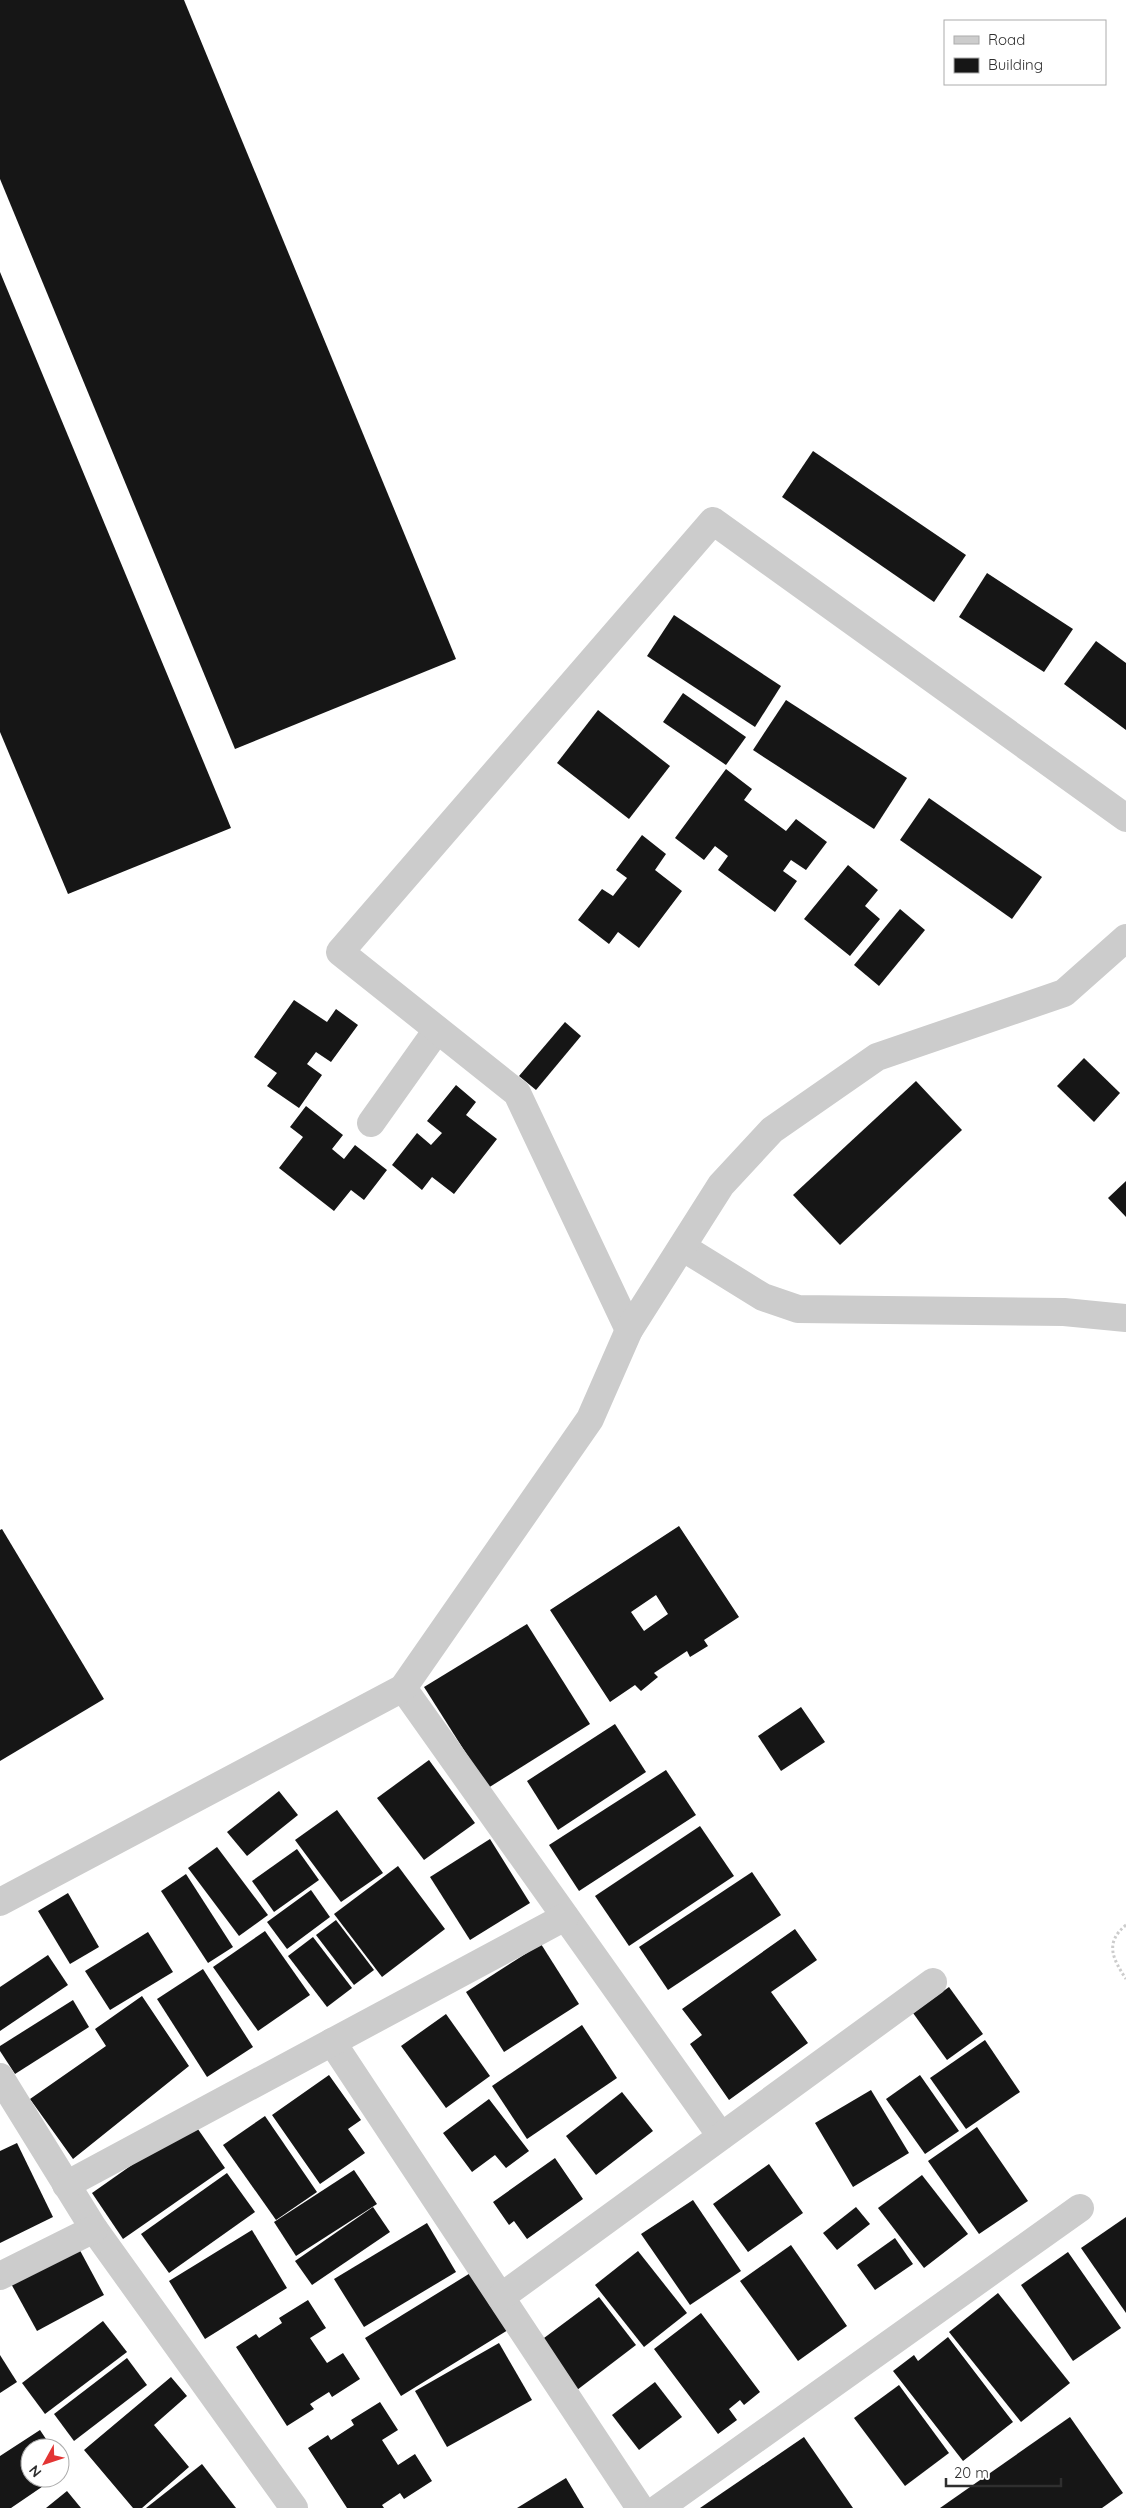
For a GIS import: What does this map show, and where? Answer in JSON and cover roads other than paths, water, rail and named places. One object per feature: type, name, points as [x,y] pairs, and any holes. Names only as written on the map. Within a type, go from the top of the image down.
[{"type":"street","points":[[629,1330],[517,1093],[340,952],[713,521],[1126,818]]},
{"type":"street","points":[[0,1902],[403,1688],[590,1419],[629,1330],[721,1186],[772,1130],[877,1058],[1064,994],[1126,938]]},
{"type":"street","points":[[371,1123],[437,1030]]},
{"type":"street","points":[[682,1247],[764,1297],[798,1309],[1064,1312],[1126,1318]]},
{"type":"street","points":[[403,1688],[721,2136]]},
{"type":"street","points":[[66,2185],[565,1917]]},
{"type":"street","points":[[500,2297],[933,1982]]},
{"type":"street","points":[[332,2042],[640,2508]]},
{"type":"street","points":[[2,2084],[94,2229],[294,2508]]},
{"type":"street","points":[[659,2508],[1080,2208]]},
{"type":"street","points":[[0,2276],[94,2229]]}]
